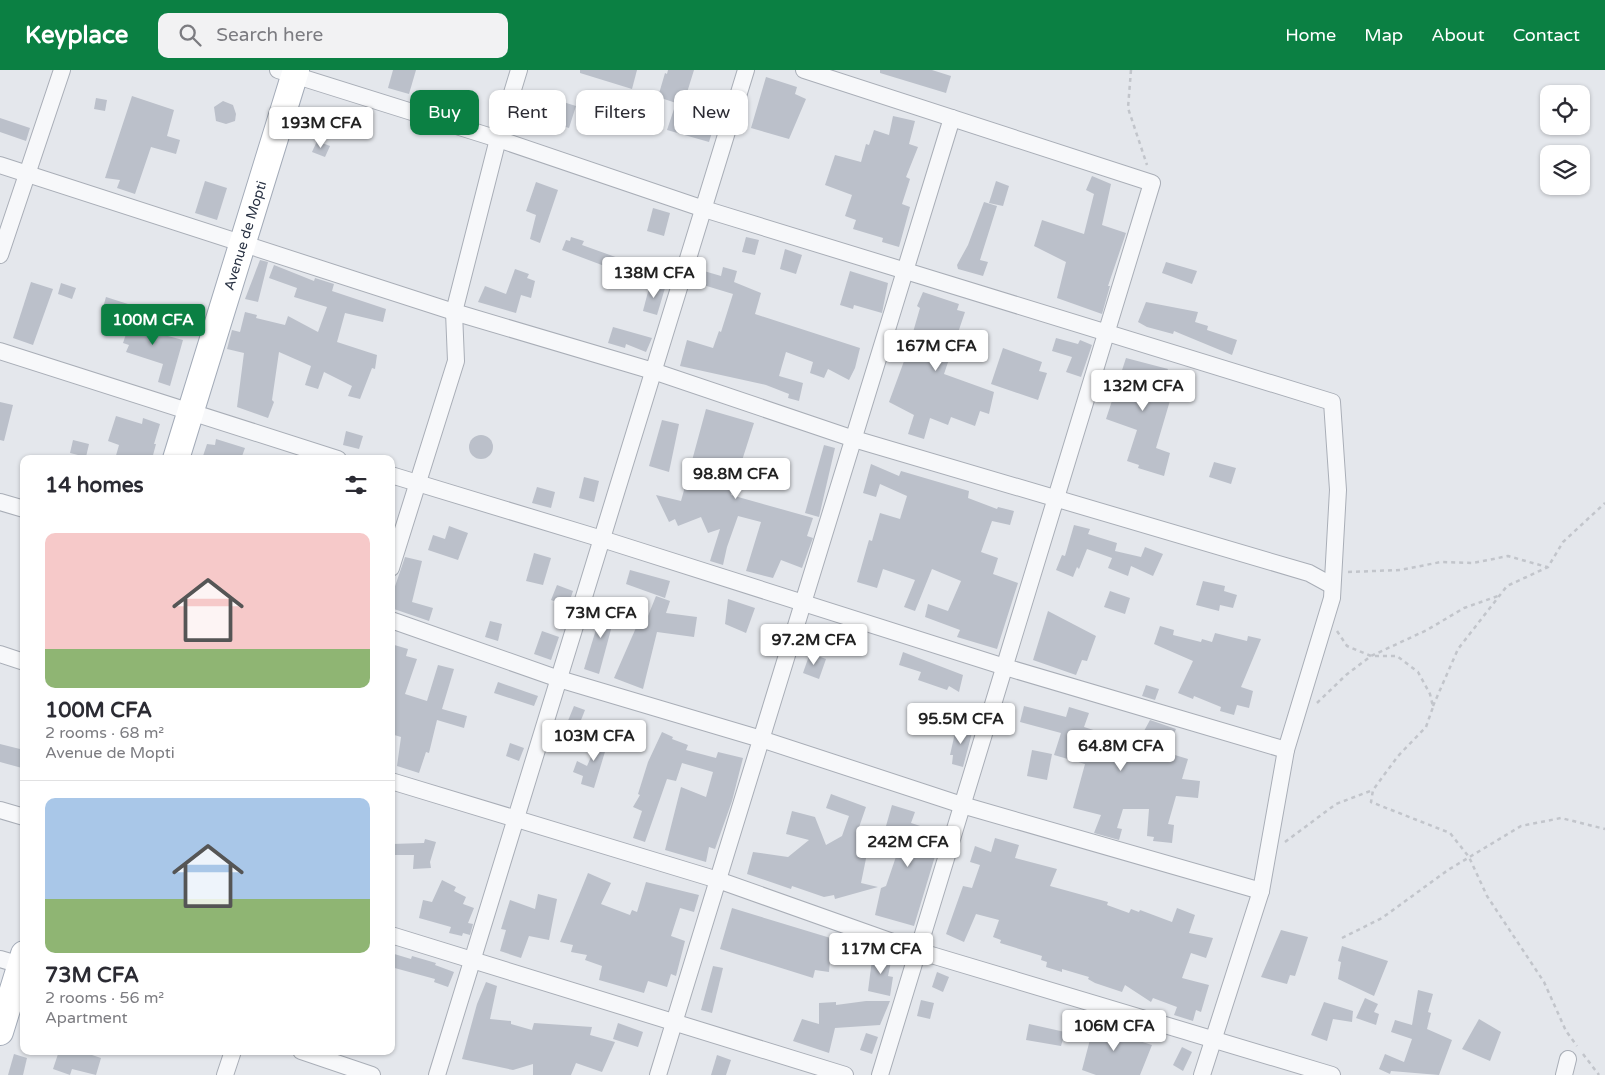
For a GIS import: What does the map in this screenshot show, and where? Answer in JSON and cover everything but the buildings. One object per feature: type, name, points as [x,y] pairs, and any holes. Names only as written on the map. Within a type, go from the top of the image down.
[{"type":"main road","name":"Avenue de Mopti","points":[[177,455],[242,244],[289,72]]},
{"type":"main road","points":[[0,1032],[17,961]]},
{"type":"street","points":[[0,254],[62,70]]},
{"type":"street","points":[[395,554],[456,361],[454,312],[498,139],[519,70]]},
{"type":"street","points":[[437,1075],[746,70]]},
{"type":"street","points":[[804,70],[1152,183],[880,1075]]},
{"type":"street","points":[[289,72],[498,139],[704,209],[1332,402],[1338,490],[1332,598],[1286,750],[1270,851],[1261,891],[1202,1075]]},
{"type":"street","points":[[658,1075],[952,118]]},
{"type":"street","points":[[0,165],[454,312],[654,371],[854,439],[1332,579]]},
{"type":"street","points":[[0,351],[325,455]]},
{"type":"street","points":[[395,476],[602,538],[1004,668],[1286,750]]},
{"type":"street","points":[[0,502],[20,508]]},
{"type":"street","points":[[395,621],[559,679],[762,740],[962,805],[1261,891]]},
{"type":"street","points":[[0,654],[20,661]]},
{"type":"street","points":[[395,782],[718,880],[918,951],[1214,1038],[1332,1075]]},
{"type":"street","points":[[0,810],[20,816]]},
{"type":"street","points":[[395,935],[472,961],[845,1075]]},
{"type":"street","points":[[225,1075],[232,1055]]},
{"type":"street","points":[[313,1055],[372,1075]]},
{"type":"path","points":[[1131,70],[1128,108],[1152,183]]},
{"type":"path","points":[[1598,1075],[1566,1032],[1544,982],[1487,896],[1469,857],[1450,833],[1371,802],[1373,790],[1398,756],[1426,727],[1458,649],[1499,596],[1507,586],[1548,567],[1563,542],[1605,503]]},
{"type":"path","points":[[1332,579],[1400,570],[1441,562],[1473,563],[1508,556],[1548,567]]},
{"type":"path","points":[[1316,704],[1346,675],[1371,656],[1427,630],[1464,608],[1499,596]]},
{"type":"path","points":[[1336,629],[1347,646],[1371,656],[1397,656],[1418,672],[1430,694],[1433,706]]},
{"type":"path","points":[[1270,851],[1300,833],[1336,804],[1373,790]]},
{"type":"path","points":[[1342,938],[1382,918],[1469,857],[1521,826],[1561,818],[1605,829]]}]
